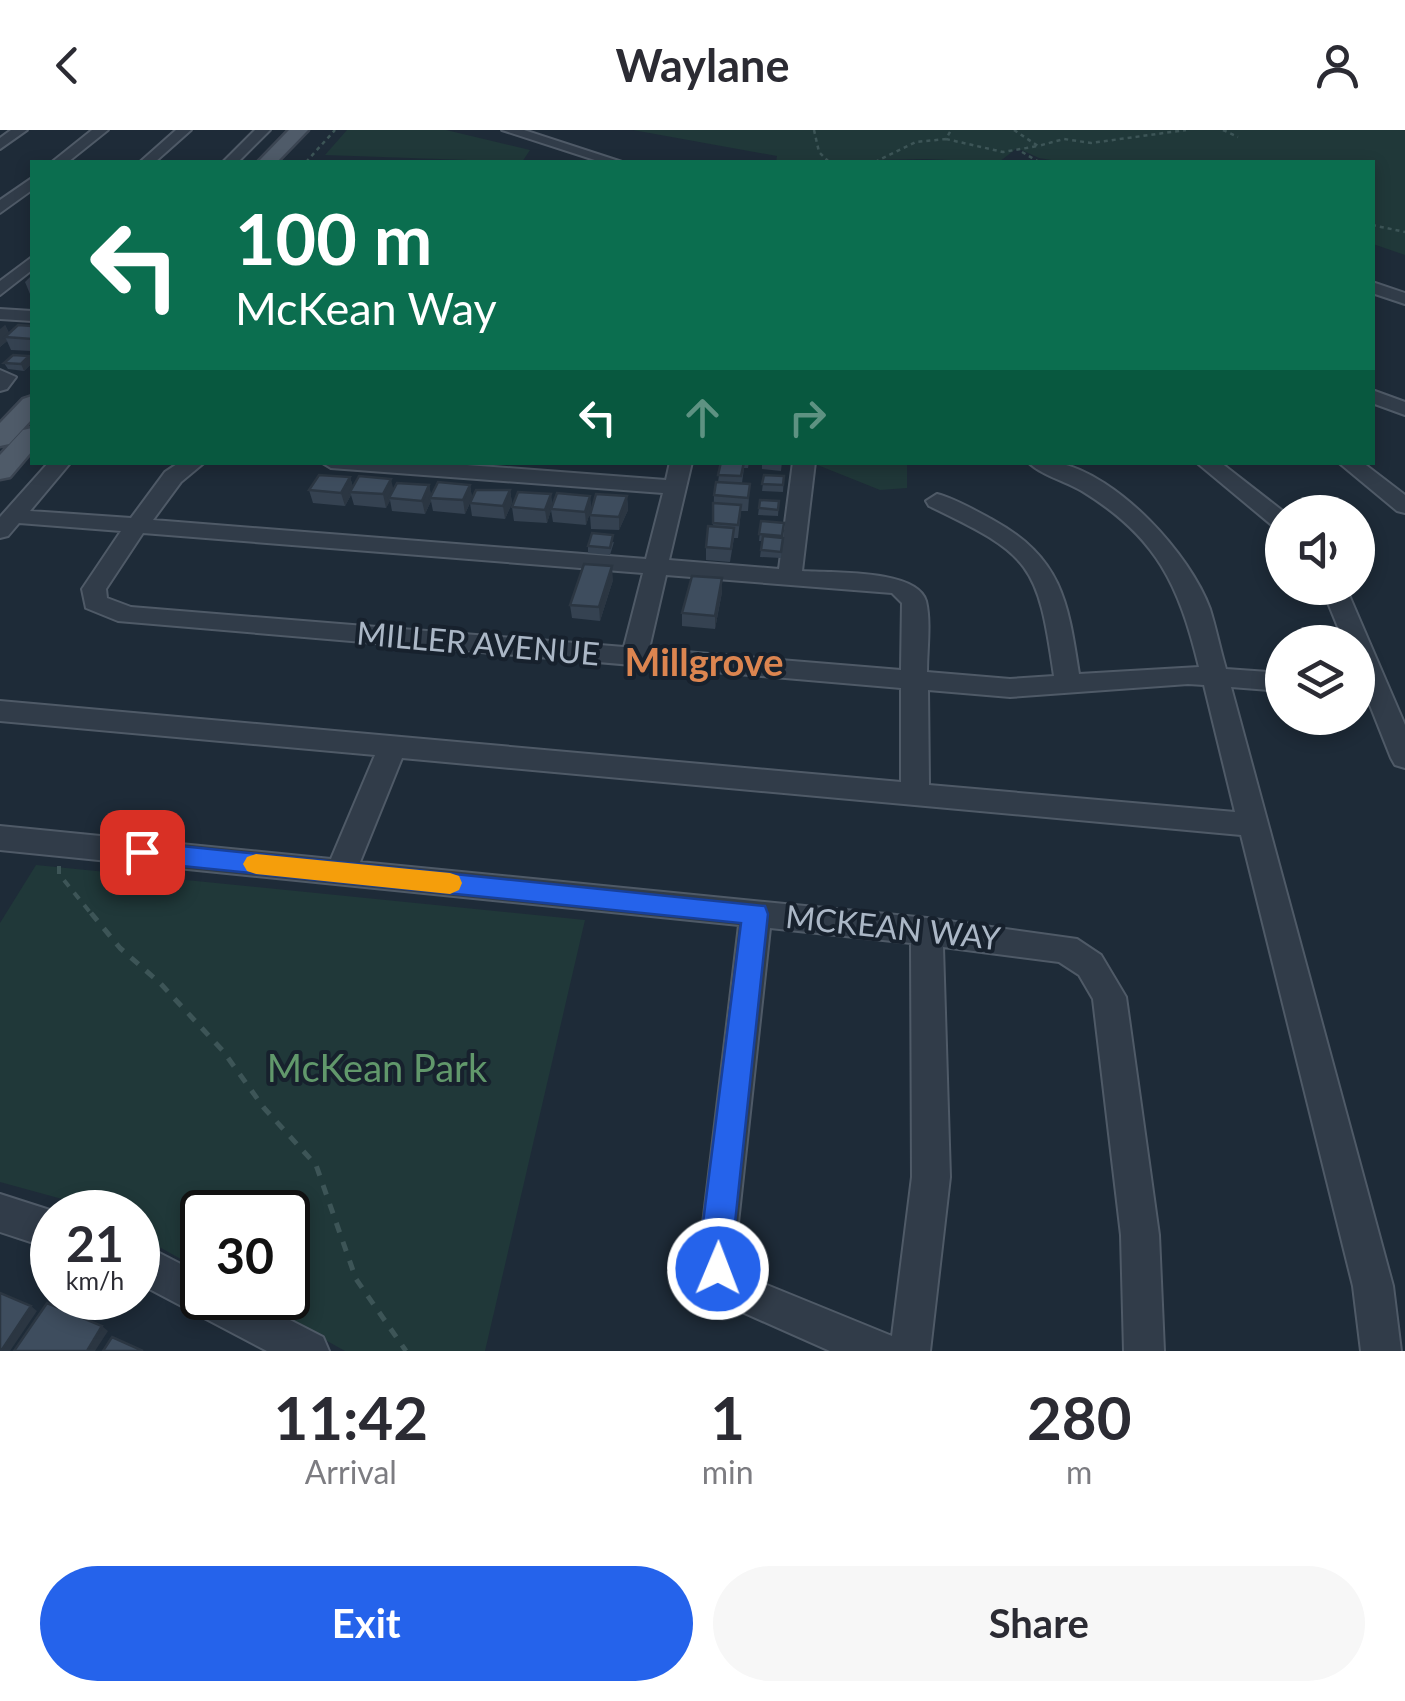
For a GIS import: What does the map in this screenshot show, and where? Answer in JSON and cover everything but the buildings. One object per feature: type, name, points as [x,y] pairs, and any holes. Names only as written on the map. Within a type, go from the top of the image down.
[{"type":"main road","points":[[269,160],[298,130]]},
{"type":"main road","points":[[291,160],[320,130]]},
{"type":"main road","points":[[0,438],[30,406]]},
{"type":"main road","points":[[0,471],[30,438]]},
{"type":"street","points":[[0,145],[20,130]]},
{"type":"street","points":[[62,160],[101,130]]},
{"type":"street","points":[[149,160],[184,130]]},
{"type":"street","points":[[232,160],[263,130]]},
{"type":"street","points":[[514,130],[609,160]]},
{"type":"street","points":[[549,160],[570,148]]},
{"type":"street","points":[[0,208],[30,185]]},
{"type":"street","points":[[0,261],[30,262]]},
{"type":"street","points":[[0,290],[30,264]]},
{"type":"street","points":[[1375,288],[1405,299]]},
{"type":"street","points":[[0,314],[30,316]]},
{"type":"street","points":[[0,376],[6,378],[0,385]]},
{"type":"street","points":[[1375,397],[1405,409]]},
{"type":"street","points":[[6,523],[58,465]]},
{"type":"street","points":[[138,525],[174,478],[191,465]]},
{"type":"street","points":[[411,465],[678,475],[634,656]]},
{"type":"street","points":[[790,575],[804,465]]},
{"type":"street","points":[[1045,465],[1091,485],[1159,543],[1188,586],[1217,676],[1374,1286],[1381,1351]]},
{"type":"street","points":[[1210,465],[1265,509]]},
{"type":"street","points":[[1352,465],[1405,506]]},
{"type":"street","points":[[937,501],[1014,540],[1039,564],[1054,594],[1068,686]]},
{"type":"street","points":[[6,523],[138,525],[888,584],[906,591],[914,603],[915,794]]},
{"type":"street","name":"MILLER AVENUE","points":[[138,525],[94,589],[95,602],[106,610],[127,615],[1010,688],[1217,676],[1265,680]]},
{"type":"street","points":[[1342,605],[1405,758]]},
{"type":"street","points":[[0,712],[1253,825]]},
{"type":"street","points":[[341,872],[393,746]]},
{"type":"street","name":"MCKEAN WAY","points":[[0,838],[927,931],[1066,949],[1090,965],[1109,996],[1140,1235],[1144,1351]]},
{"type":"street","points":[[756,914],[719,1223],[718,1269],[730,1287],[748,1297],[880,1351]]},
{"type":"street","points":[[910,1351],[931,1178],[927,931]]},
{"type":"street","points":[[0,1213],[30,1223]]},
{"type":"street","points":[[249,1320],[310,1351]]},
{"type":"path","points":[[308,160],[335,130]]},
{"type":"path","points":[[814,130],[819,152],[827,160]]},
{"type":"path","points":[[946,138],[951,130]]},
{"type":"path","points":[[1014,130],[1038,146]]},
{"type":"path","points":[[880,160],[916,142],[946,138],[984,151],[1022,152],[1064,139],[1091,143],[1186,130]]},
{"type":"path","points":[[1223,130],[1238,138]]},
{"type":"path","points":[[1022,152],[1036,160]]},
{"type":"path","points":[[1375,226],[1405,232]]},
{"type":"path","points":[[62,844],[59,874],[120,948],[160,983],[224,1051],[264,1108],[316,1165],[356,1279],[406,1351]]},
{"type":"green space","points":[[347,130],[446,130],[530,150],[523,160],[325,155]]},
{"type":"green space","points":[[633,130],[1405,130],[1405,255],[1375,245],[1375,160],[1051,160],[1017,148],[1002,160],[776,160],[777,156]]},
{"type":"green space","points":[[818,465],[907,465],[907,488],[880,490]]},
{"type":"green space","name":"McKean Park","points":[[36,865],[585,920],[485,1351],[345,1351],[289,1320],[310,1320],[310,1190],[180,1190],[180,1259],[160,1247],[160,1190],[30,1190],[0,1182],[0,923]]},
{"type":"slow traffic","points":[[256,864],[450,883]]},
{"type":"district","name":"Millgrove","points":[[704,663]]},
{"type":"route","points":[[142,852],[756,914],[716,1247],[718,1269]]}]
